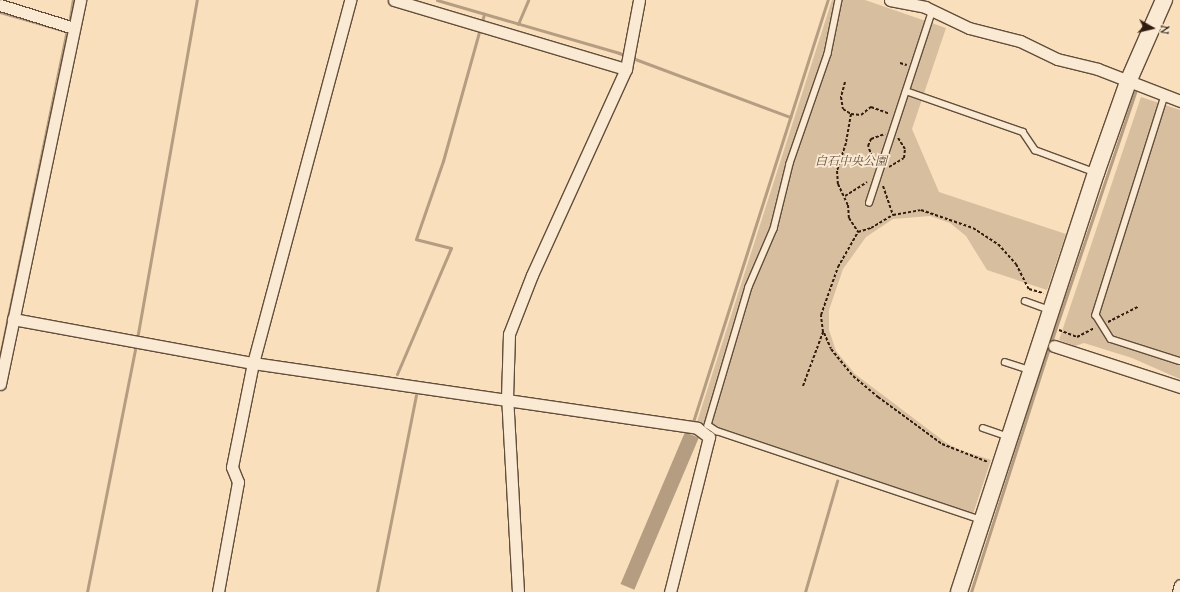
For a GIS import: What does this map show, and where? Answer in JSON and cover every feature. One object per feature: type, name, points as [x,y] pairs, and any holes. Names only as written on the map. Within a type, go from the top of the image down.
[{"type":"street","points":[[0,384],[4,345],[13,320],[70,26],[80,0]]},
{"type":"street","points":[[218,592],[238,482],[232,467],[253,363],[350,0]]},
{"type":"street","points":[[394,0],[414,3],[480,25],[628,61]]},
{"type":"street","points":[[518,592],[506,371],[512,321],[628,61],[639,0]]},
{"type":"street","points":[[890,0],[932,11],[969,28],[1020,41],[1057,59],[1098,69],[1180,101]]},
{"type":"street","points":[[959,592],[981,520],[1031,371],[1047,344],[1050,303],[1096,173],[1134,84],[1164,0]]},
{"type":"street","points":[[0,5],[70,26]]},
{"type":"street","points":[[13,320],[253,363],[507,398],[686,425],[697,428],[709,437],[670,592]]},
{"type":"street","points":[[1047,344],[1180,386]]},
{"type":"street","points":[[1178,592],[1180,585]]},
{"type":"lane","points":[[839,0],[828,54],[790,164],[774,229],[749,287],[708,425],[717,431],[981,520]]},
{"type":"lane","points":[[869,203],[932,11]]},
{"type":"lane","points":[[906,91],[1023,132],[1035,150],[1096,173]]},
{"type":"lane","points":[[1165,96],[1096,316],[1111,339],[1180,361]]},
{"type":"lane","points":[[1025,301],[1050,303]]},
{"type":"lane","points":[[1005,362],[1031,371]]},
{"type":"lane","points":[[982,428],[1009,437]]},
{"type":"path","points":[[845,82],[841,97],[843,109],[851,114],[861,115],[871,107],[898,116]]},
{"type":"path","points":[[851,114],[846,143],[837,171],[838,184],[848,205],[849,218],[858,232]]},
{"type":"path","points":[[992,464],[942,444],[878,397],[854,376],[831,349],[823,332],[821,315],[838,267],[858,232],[871,228],[893,215],[920,210],[973,228],[998,244],[1016,264],[1029,288],[1050,303]]},
{"type":"path","points":[[803,386],[823,332]]},
{"type":"green space","name":"白石中央公園","points":[[832,0],[865,0],[946,28],[912,129],[939,192],[1066,234],[1047,290],[987,270],[966,236],[950,223],[930,216],[893,219],[866,237],[843,269],[829,310],[829,330],[836,351],[855,374],[945,442],[957,449],[991,460],[971,520],[714,433],[697,422]]},
{"type":"green space","points":[[1141,97],[1180,110],[1180,379],[1132,358],[1084,343],[1075,346],[1059,340]]},
{"type":"shaded area","points":[[685,432],[699,438],[634,590],[621,584]]},
{"type":"waterway","points":[[69,24],[73,0]]},
{"type":"waterway","points":[[137,339],[197,0]]},
{"type":"waterway","points":[[437,0],[619,53],[790,117]]},
{"type":"waterway","points":[[518,24],[528,0]]},
{"type":"waterway","points":[[692,425],[828,0]]},
{"type":"waterway","points":[[0,12],[65,31]]},
{"type":"waterway","points":[[397,374],[451,248],[416,239],[443,161],[484,14]]},
{"type":"waterway","points":[[0,356],[67,29]]},
{"type":"waterway","points":[[971,592],[1044,363],[1137,87]]},
{"type":"waterway","points":[[87,592],[136,344]]},
{"type":"waterway","points":[[377,592],[416,395]]},
{"type":"waterway","points":[[805,592],[837,481]]}]
